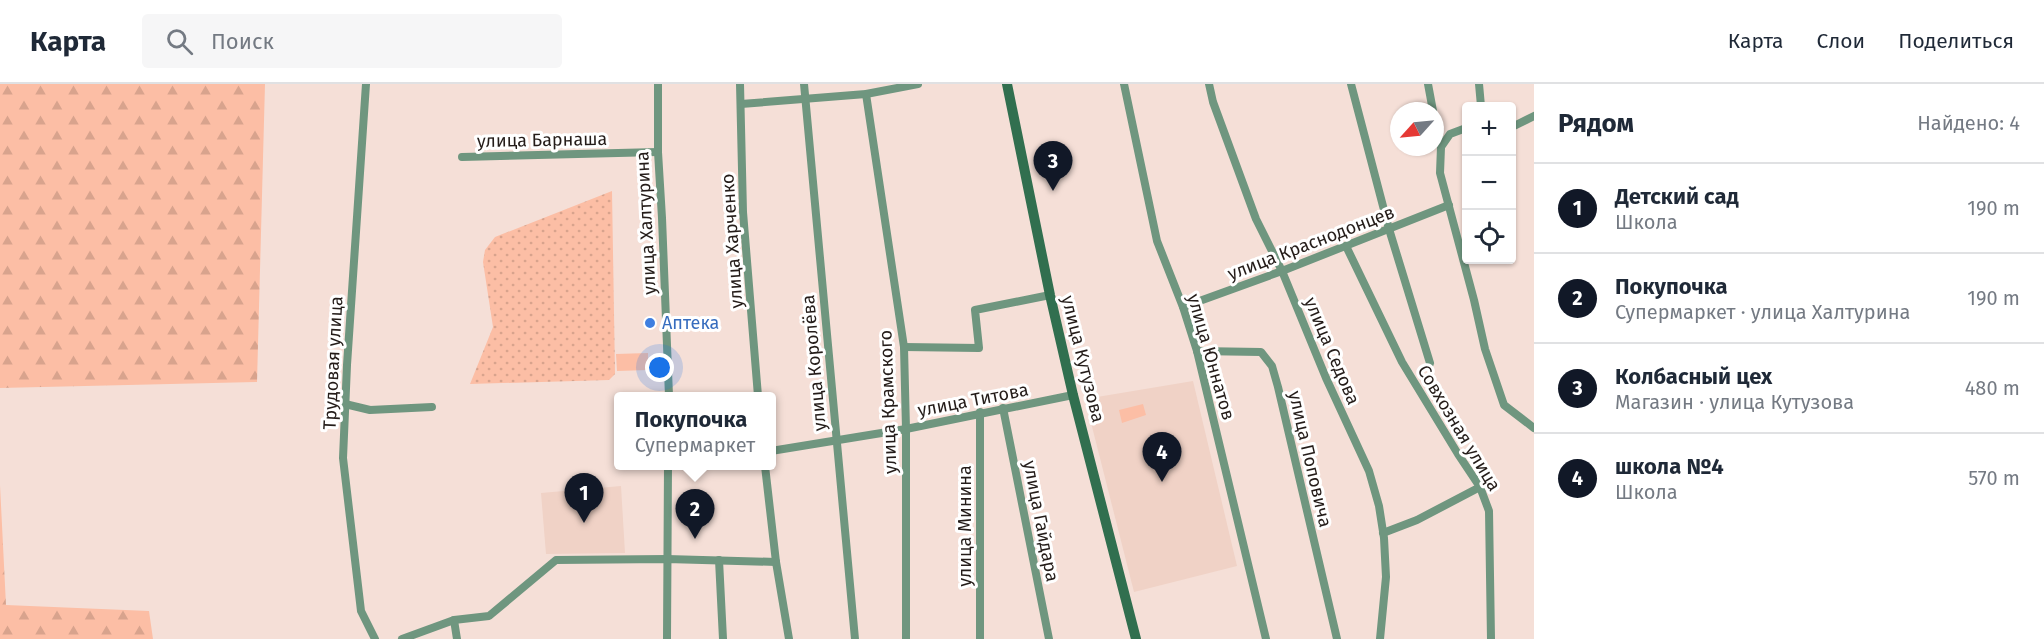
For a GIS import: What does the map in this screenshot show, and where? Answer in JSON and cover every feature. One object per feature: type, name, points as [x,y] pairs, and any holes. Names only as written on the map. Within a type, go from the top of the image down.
[{"type":"main road","name":"улица Кутузова","points":[[1006,84],[1073,395],[1137,639]]},
{"type":"street","name":"Трудовая улица","points":[[366,84],[343,458],[361,611],[375,639]]},
{"type":"street","name":"улица Халтурина","points":[[658,84],[658,152],[669,392]]},
{"type":"street","name":"улица Харченко","points":[[740,84],[743,212],[758,392]]},
{"type":"street","name":"улица Королёва","points":[[804,84],[855,639]]},
{"type":"street","points":[[741,104],[866,94],[918,84]]},
{"type":"street","name":"улица Юннатов","points":[[1124,84],[1157,242],[1183,307],[1197,351],[1266,639]]},
{"type":"street","name":"улица Седова","points":[[1209,84],[1213,102],[1256,219],[1282,271],[1326,378],[1369,471],[1379,506],[1386,577],[1380,639]]},
{"type":"street","points":[[1351,84],[1389,229],[1430,363]]},
{"type":"street","points":[[1428,84],[1431,102]]},
{"type":"street","points":[[1479,84],[1481,102]]},
{"type":"street","name":"улица Крамского","points":[[866,94],[904,347],[906,639]]},
{"type":"street","points":[[1516,126],[1534,116]]},
{"type":"street","points":[[1444,143],[1450,134],[1462,130]]},
{"type":"street","name":"улица Барнаша","points":[[462,157],[658,152]]},
{"type":"street","points":[[1441,156],[1440,173],[1485,349],[1504,405],[1534,428]]},
{"type":"street","name":"улица Краснодонцев","points":[[1183,307],[1282,271],[1449,205]]},
{"type":"street","name":"Совхозная улица","points":[[1346,246],[1402,362],[1480,487],[1489,511],[1491,639]]},
{"type":"street","points":[[904,347],[979,348],[975,310],[1050,295]]},
{"type":"street","name":"улица Поповича","points":[[1197,351],[1261,352],[1272,366],[1337,639]]},
{"type":"street","name":"улица Титова","points":[[776,450],[906,429],[980,412],[1073,395]]},
{"type":"street","points":[[345,404],[370,410],[432,407]]},
{"type":"street","name":"улица Гайдара","points":[[1003,408],[1049,639]]},
{"type":"street","name":"улица Минина","points":[[980,412],[980,639]]},
{"type":"street","points":[[667,639],[668,470]]},
{"type":"street","points":[[766,470],[776,562],[789,639]]},
{"type":"street","points":[[1383,533],[1417,520],[1480,487]]},
{"type":"street","points":[[402,639],[454,620],[489,616],[556,560],[667,559],[776,562]]},
{"type":"street","points":[[719,560],[723,639]]},
{"type":"street","points":[[454,620],[457,639]]},
{"type":"shaded area","points":[[1193,381],[1237,566],[1134,592],[1085,399]]},
{"type":"shaded area","points":[[621,486],[625,553],[546,554],[541,493]]},
{"type":"green space","points":[[0,84],[265,84],[257,382],[0,388]]},
{"type":"green space","points":[[612,191],[615,374],[609,380],[470,384],[493,327],[483,262],[485,250],[495,237]]},
{"type":"green space","points":[[648,353],[648,370],[617,371],[616,354]]},
{"type":"green space","points":[[1143,404],[1146,415],[1122,423],[1119,410]]},
{"type":"green space","points":[[0,485],[6,605],[149,611],[153,639],[0,639]]},
{"type":"place","name":"Колбасный цех","points":[[1053,191]]},
{"type":"place","name":"Аптека","points":[[650,323]]},
{"type":"place","name":"школа №4","points":[[1162,482]]},
{"type":"place","name":"Детский сад","points":[[584,523]]},
{"type":"place","name":"Покупочка","points":[[695,539]]}]
